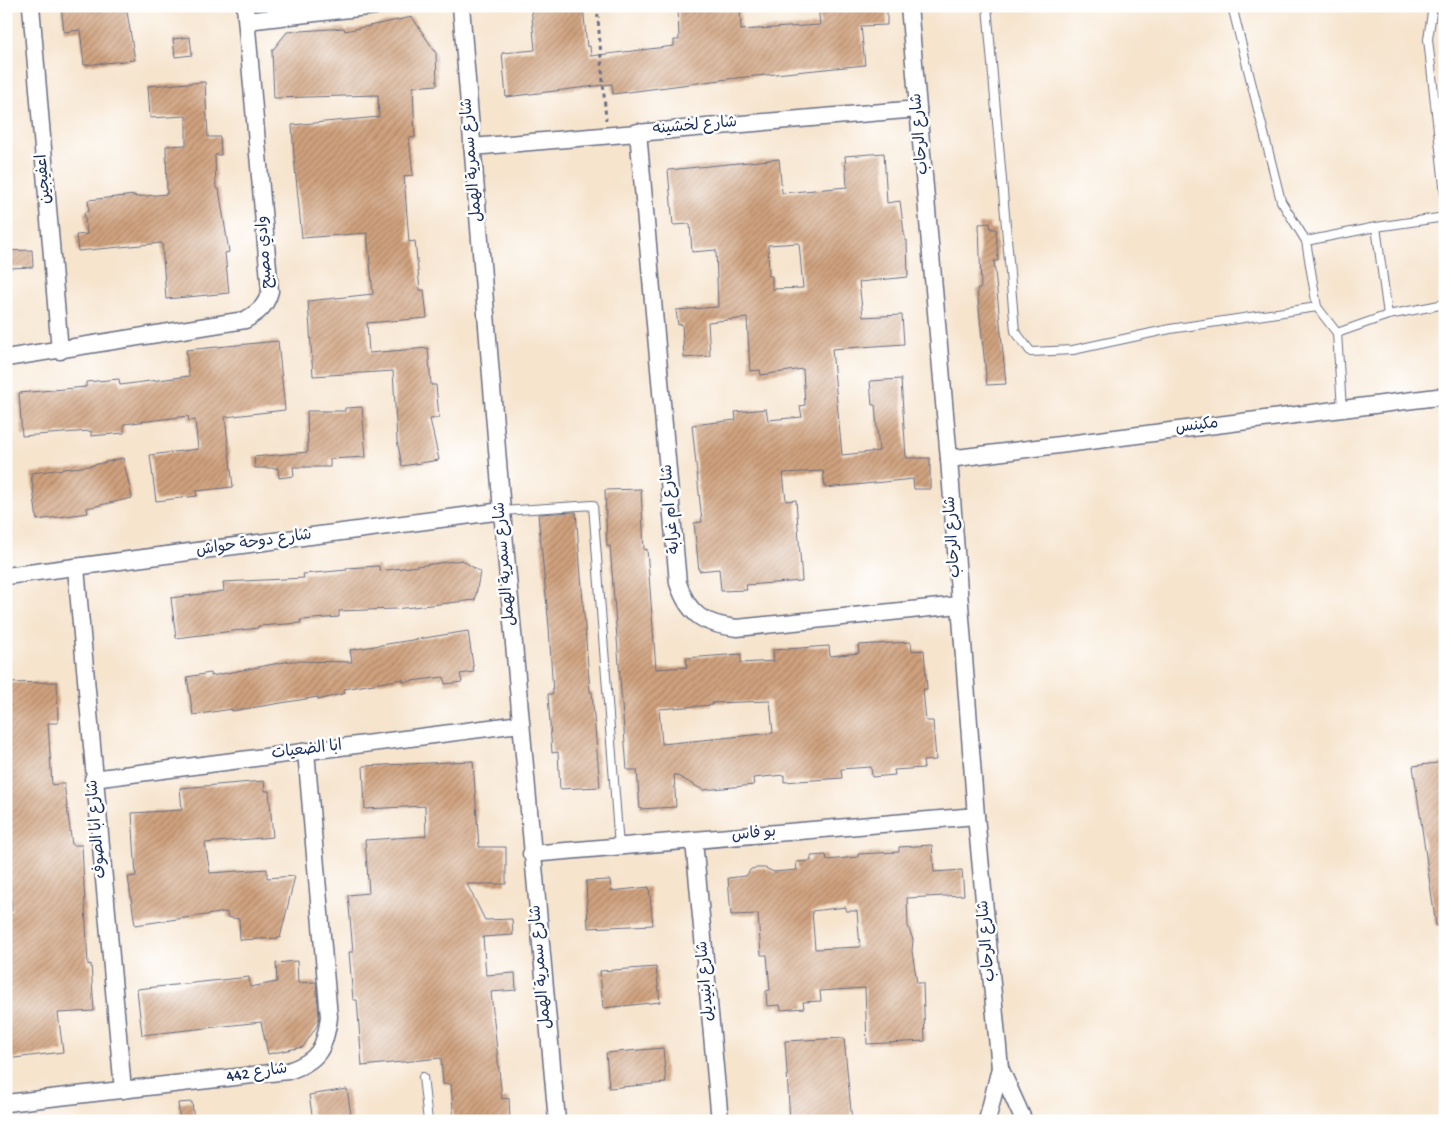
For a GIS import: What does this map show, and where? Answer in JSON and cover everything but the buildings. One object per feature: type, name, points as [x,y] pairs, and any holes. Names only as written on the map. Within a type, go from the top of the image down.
[{"type":"street","name":"اعفيجين","points":[[31,6],[60,351]]},
{"type":"street","name":"وادي مصبح","points":[[6,358],[60,351],[245,320],[258,313],[267,303],[270,291],[246,14],[375,6]]},
{"type":"street","name":"شارع سمرية الهمل","points":[[461,6],[531,854],[556,1121]]},
{"type":"street","name":"شارع الرحاب","points":[[909,6],[949,459],[976,816],[1000,1068],[1024,1121]]},
{"type":"street","name":"شارع لخشينه","points":[[472,147],[918,109]]},
{"type":"street","name":"شارع ام غرابة","points":[[638,132],[678,583],[685,602],[700,617],[718,626],[737,628],[959,605]]},
{"type":"street","name":"مكينس","points":[[949,459],[1445,396]]},
{"type":"street","name":"شارع دوحة حواش","points":[[6,576],[502,511]]},
{"type":"street","name":"شارع ابا الصوف","points":[[76,568],[123,1090]]},
{"type":"street","name":"ابا الضعيات","points":[[94,779],[520,724]]},
{"type":"street","name":"شارع 442","points":[[6,1104],[288,1071],[305,1066],[319,1054],[327,1037],[329,1017],[306,751]]},
{"type":"street","name":"بو فاس","points":[[531,854],[976,816]]},
{"type":"street","name":"شارع ابنيديل","points":[[694,840],[720,1121]]},
{"type":"street","name":"شارع الرحاب","points":[[987,1121],[1000,1068]]},
{"type":"lane","points":[[986,6],[1015,331],[1031,352],[1073,350],[1170,329],[1317,306]]},
{"type":"lane","points":[[1232,6],[1281,201],[1306,241],[1317,306],[1338,333],[1342,409]]},
{"type":"lane","points":[[1433,6],[1428,39],[1445,195]]},
{"type":"lane","points":[[1306,241],[1376,227],[1445,217]]},
{"type":"lane","points":[[1376,227],[1388,315]]},
{"type":"lane","points":[[1338,333],[1388,315],[1445,304]]},
{"type":"lane","points":[[502,511],[593,504],[619,847]]},
{"type":"lane","points":[[424,1077],[428,1121]]},
{"type":"path","points":[[597,6],[607,135]]}]
